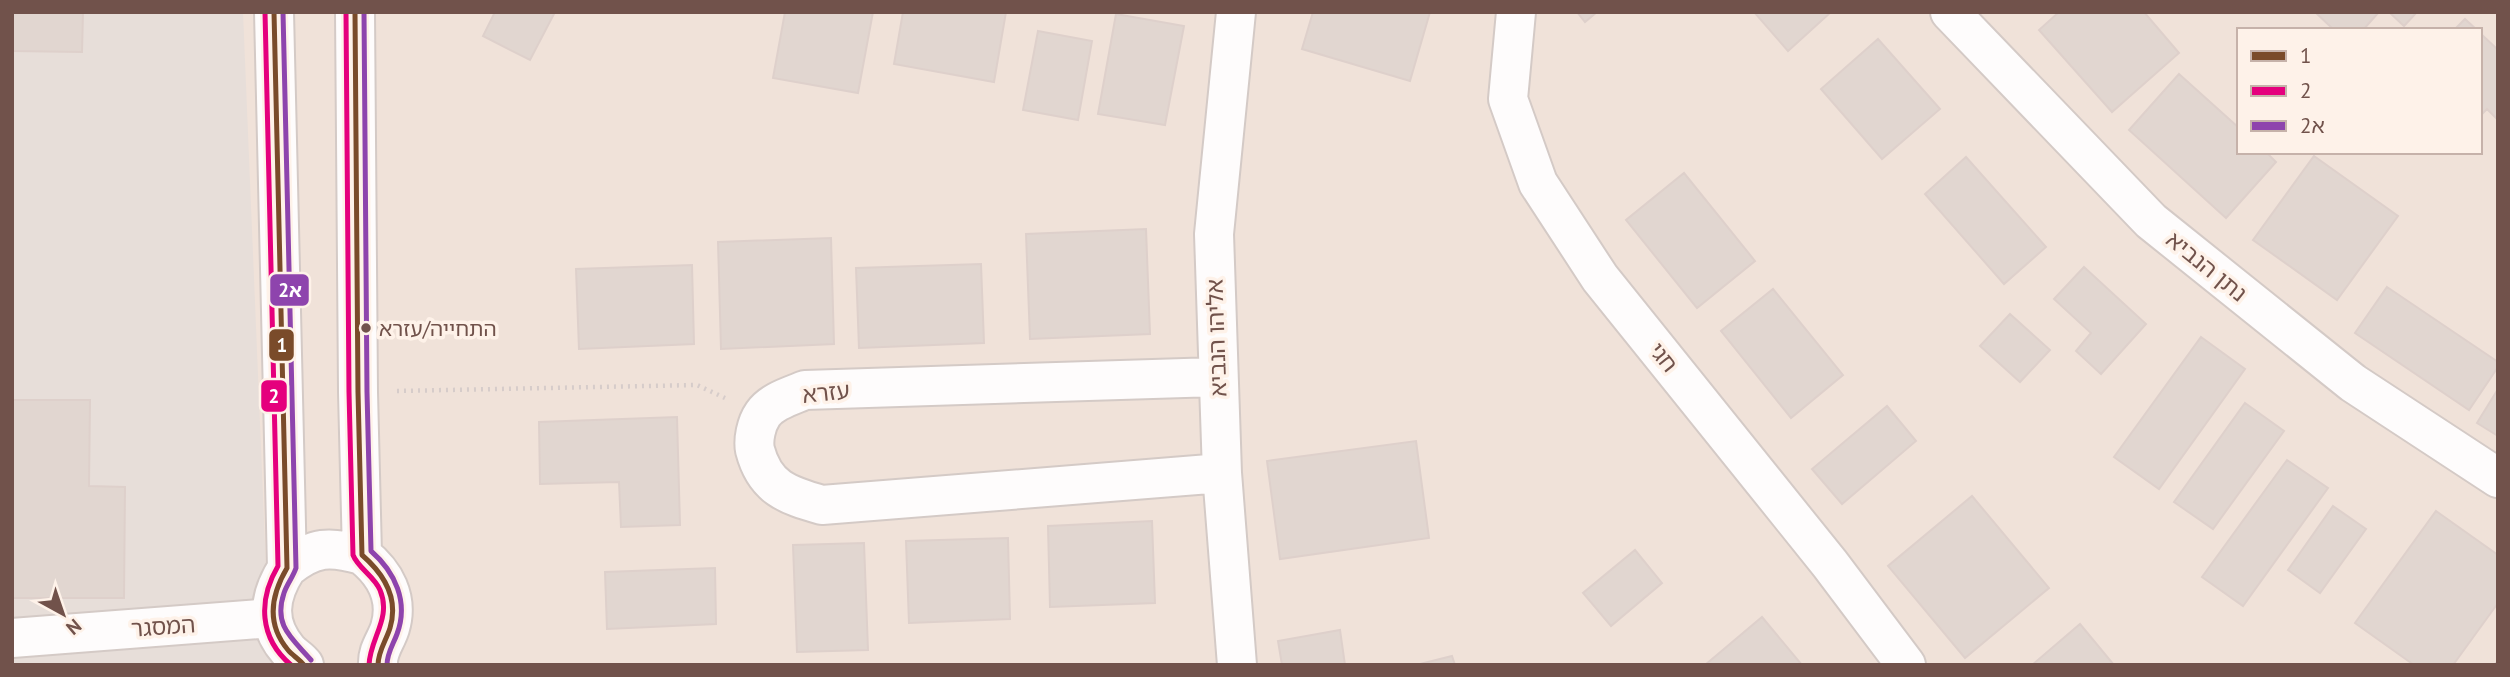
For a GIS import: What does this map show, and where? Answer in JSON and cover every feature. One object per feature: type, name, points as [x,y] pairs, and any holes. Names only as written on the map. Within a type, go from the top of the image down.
[{"type":"street","points":[[274,12],[287,568]]},
{"type":"street","points":[[355,12],[362,555]]},
{"type":"street","name":"אליהו הנביא","points":[[1236,12],[1214,233],[1222,473],[1237,665]]},
{"type":"street","name":"חגי","points":[[1516,12],[1508,99],[1538,183],[1600,278],[1830,564],[1906,665]]},
{"type":"street","name":"נתן הנביא","points":[[1950,12],[2151,221],[2353,383],[2498,478]]},
{"type":"street","name":"עזרא","points":[[762,415],[778,401],[805,390],[1217,377]]},
{"type":"street","points":[[762,415],[753,441],[760,468],[774,485],[793,497],[822,505],[1222,473]]},
{"type":"street","points":[[306,664],[290,653],[278,637],[272,618],[272,598],[287,568],[303,556],[322,549],[342,549],[362,555],[375,565],[386,579],[392,596],[393,614],[389,631],[371,658]]},
{"type":"street","name":"המסגר","points":[[12,638],[272,618]]},
{"type":"path","points":[[358,392],[697,385],[762,415]]},
{"type":"shaded area","points":[[12,12],[2498,12],[2498,665],[12,665]]},
{"type":"shaded area","points":[[12,12],[243,12],[268,617],[279,665],[12,665]]},
{"type":"building","points":[[12,12],[83,12],[82,52],[12,51]]},
{"type":"building","points":[[495,12],[555,12],[530,60],[483,36]]},
{"type":"building","points":[[785,12],[873,12],[858,93],[773,78]]},
{"type":"building","points":[[903,12],[1006,12],[994,82],[894,64]]},
{"type":"building","points":[[1313,12],[1430,12],[1410,81],[1302,49]]},
{"type":"building","points":[[1577,12],[1597,12],[1585,22]]},
{"type":"building","points":[[1754,12],[1831,12],[1788,51]]},
{"type":"building","points":[[2059,12],[2144,12],[2179,53],[2112,112],[2039,30]]},
{"type":"building","points":[[2315,12],[2379,12],[2365,28],[2332,28]]},
{"type":"building","points":[[2389,12],[2417,12],[2404,26]]},
{"type":"building","points":[[1116,14],[1184,26],[1165,125],[1098,114]]},
{"type":"building","points":[[2465,19],[2475,28],[2456,28]]},
{"type":"building","points":[[1038,31],[1092,41],[1078,120],[1023,110]]},
{"type":"building","points":[[2482,35],[2498,50],[2498,120],[2487,109],[2482,114]]},
{"type":"building","points":[[1878,39],[1940,109],[1882,159],[1821,89]]},
{"type":"building","points":[[2179,74],[2237,126],[2237,154],[2268,154],[2276,162],[2226,218],[2129,130]]},
{"type":"building","points":[[2314,156],[2398,216],[2337,300],[2253,240]]},
{"type":"building","points":[[1966,157],[2046,247],[2004,284],[1925,194]]},
{"type":"building","points":[[1684,173],[1755,261],[1697,308],[1626,220]]},
{"type":"building","points":[[1146,229],[1150,334],[1030,339],[1026,234]]},
{"type":"building","points":[[831,238],[834,344],[721,349],[718,242]]},
{"type":"building","points":[[981,264],[984,343],[859,348],[856,268]]},
{"type":"building","points":[[692,265],[694,344],[579,349],[576,269]]},
{"type":"building","points":[[2084,267],[2146,324],[2101,374],[2076,351],[2091,333],[2054,299]]},
{"type":"building","points":[[2387,287],[2498,362],[2498,367],[2469,410],[2355,333]]},
{"type":"building","points":[[1773,289],[1843,375],[1791,418],[1721,331]]},
{"type":"building","points":[[2010,314],[2050,350],[2020,382],[1980,346]]},
{"type":"building","points":[[2201,337],[2245,369],[2159,489],[2114,457]]},
{"type":"building","points":[[2498,389],[2498,436],[2477,423]]},
{"type":"building","points":[[12,400],[90,400],[89,486],[125,487],[124,598],[12,598]]},
{"type":"building","points":[[2245,403],[2284,431],[2213,529],[2174,502]]},
{"type":"building","points":[[1887,406],[1916,441],[1842,504],[1812,469]]},
{"type":"building","points":[[677,417],[680,525],[621,527],[619,482],[540,484],[539,422]]},
{"type":"building","points":[[1416,441],[1429,538],[1280,559],[1267,461]]},
{"type":"building","points":[[2287,460],[2328,488],[2243,606],[2202,577]]},
{"type":"building","points":[[1972,496],[2049,588],[1965,658],[1888,566]]},
{"type":"building","points":[[2333,506],[2366,529],[2320,593],[2288,570]]},
{"type":"building","points":[[2436,511],[2498,555],[2498,603],[2453,665],[2414,665],[2355,623]]},
{"type":"building","points":[[1152,521],[1155,603],[1050,607],[1048,526]]},
{"type":"building","points":[[1008,538],[1010,619],[909,623],[906,541]]},
{"type":"building","points":[[864,543],[868,650],[797,652],[793,545]]},
{"type":"building","points":[[1635,550],[1662,583],[1611,626],[1583,593]]},
{"type":"building","points":[[715,568],[716,624],[607,629],[605,572]]},
{"type":"building","points":[[1762,617],[1802,665],[1705,665]]},
{"type":"building","points":[[2080,624],[2114,665],[2032,665]]},
{"type":"building","points":[[1340,630],[1345,665],[1282,665],[1278,641]]},
{"type":"building","points":[[1452,656],[1455,665],[1416,665]]},
{"type":"transit line","name":"2","points":[[265,12],[278,566],[267,592],[265,618],[273,643],[291,665]]},
{"type":"transit line","name":"1","points":[[274,12],[287,568],[277,589],[273,609],[276,630],[281,640],[304,665]]},
{"type":"transit line","name":"2א","points":[[283,12],[296,568],[284,593],[281,614],[286,631],[311,660]]},
{"type":"transit line","name":"2","points":[[346,12],[353,555],[374,580],[383,600],[382,619],[369,665]]},
{"type":"transit line","name":"1","points":[[355,12],[362,555],[377,570],[388,587],[393,607],[390,628],[378,665]]},
{"type":"transit line","name":"2א","points":[[364,12],[371,551],[393,578],[398,588],[401,610],[387,665]]},
{"type":"place","name":"התחייה/עזרא","points":[[366,328]]}]
